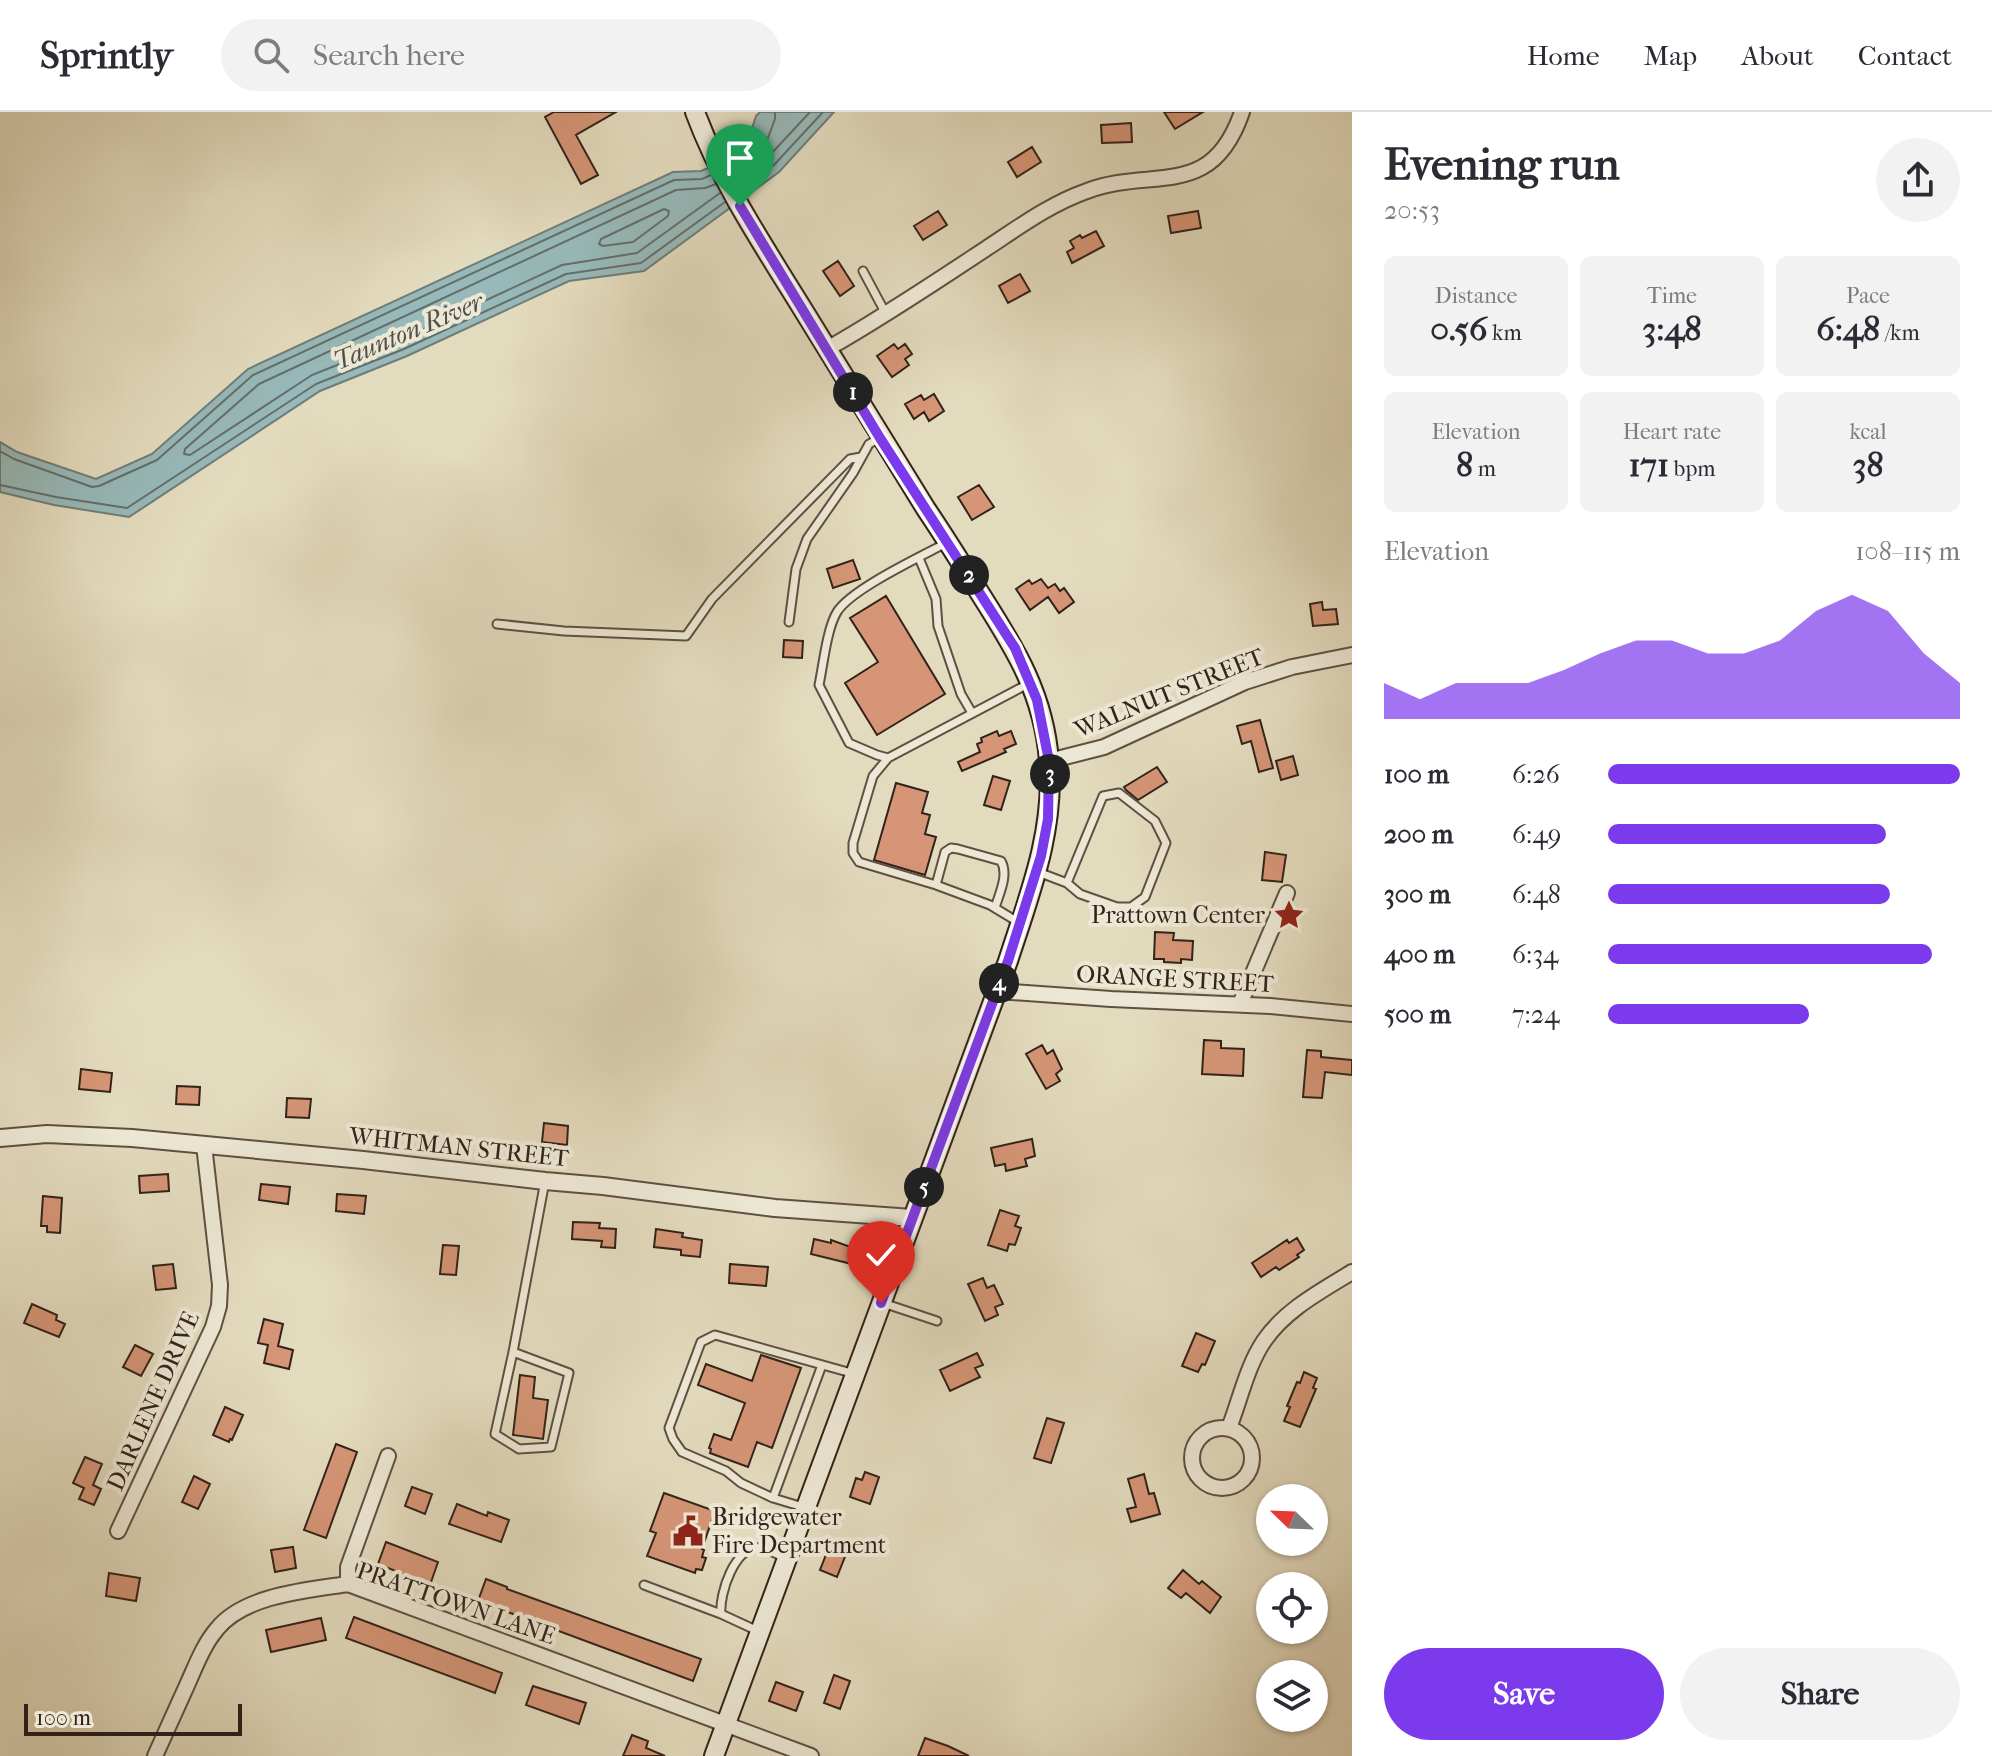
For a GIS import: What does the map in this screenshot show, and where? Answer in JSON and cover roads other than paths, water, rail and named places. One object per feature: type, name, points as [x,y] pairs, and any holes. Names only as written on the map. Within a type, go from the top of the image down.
[{"type":"main road","points":[[695,112],[740,206],[880,438],[1015,648],[1031,682],[1049,761],[1048,819],[1041,856],[1020,924],[714,1756]]},
{"type":"street","points":[[827,349],[1040,213],[1075,195],[1105,185],[1180,177],[1205,166],[1233,135],[1242,112]]},
{"type":"street","name":"WALNUT STREET","points":[[1049,761],[1114,743],[1245,682],[1292,667],[1352,655]]},
{"type":"street","points":[[1240,1004],[1287,893]]},
{"type":"street","name":"ORANGE STREET","points":[[997,991],[1240,1004],[1352,1014]]},
{"type":"street","name":"WHITMAN STREET","points":[[0,1138],[47,1134],[95,1135],[363,1160],[799,1211],[912,1218]]},
{"type":"street","name":"DARLENE DRIVE","points":[[118,1531],[213,1327],[219,1306],[220,1285],[204,1145]]},
{"type":"street","points":[[1229,1428],[1254,1360],[1276,1326],[1297,1308],[1352,1272]]},
{"type":"street","points":[[1217,1428],[1229,1428],[1248,1441],[1252,1453],[1251,1468],[1242,1481],[1227,1488],[1218,1488],[1205,1483],[1196,1473],[1191,1458],[1194,1446],[1203,1434],[1217,1428]]},
{"type":"street","points":[[348,1584],[348,1567],[388,1456]]},
{"type":"street","name":"PRATTOWN LANE","points":[[155,1756],[201,1653],[217,1628],[254,1604],[301,1591],[348,1584],[811,1756]]},
{"type":"lane","points":[[863,271],[886,314]]},
{"type":"lane","points":[[789,622],[796,569],[807,539],[853,473],[869,444],[880,438]]},
{"type":"lane","points":[[497,624],[564,631],[686,636],[712,599],[850,459],[861,457]]},
{"type":"lane","points":[[888,758],[849,743],[819,685],[835,614],[864,588],[948,542]]},
{"type":"lane","points":[[919,558],[936,599],[938,626],[961,694],[972,713]]},
{"type":"lane","points":[[1020,924],[995,908],[936,885],[859,862],[853,853],[853,843],[873,776],[888,758],[1031,682]]},
{"type":"lane","points":[[1036,872],[1067,883],[1080,894],[1117,907],[1131,907],[1145,897],[1166,843],[1155,821],[1119,793],[1103,796],[1067,883]]},
{"type":"lane","points":[[936,885],[945,852],[951,848],[1001,861],[1004,874],[995,908]]},
{"type":"lane","points":[[513,1352],[569,1373],[551,1447],[519,1449],[495,1434],[545,1181]]},
{"type":"lane","points":[[881,1303],[937,1321]]},
{"type":"lane","points":[[805,1508],[741,1483],[726,1471],[682,1452],[673,1439],[669,1428],[701,1342],[715,1335],[855,1374]]},
{"type":"lane","points":[[773,1498],[822,1365]]},
{"type":"lane","points":[[721,1614],[720,1604],[734,1562],[748,1550],[760,1547],[787,1559]]},
{"type":"lane","points":[[644,1585],[760,1632]]},
{"type":"water","name":"Taunton River","points":[[760,112],[834,112],[779,172],[644,271],[569,281],[407,356],[320,391],[129,517],[54,505],[0,492],[0,442],[17,452],[96,479],[152,454],[248,369],[673,172],[701,171],[744,153]]},
{"type":"place","name":"Prattown Center","points":[[1289,915]]},
{"type":"place","name":"Bridgewater Fire Department","points":[[688,1531]]}]
